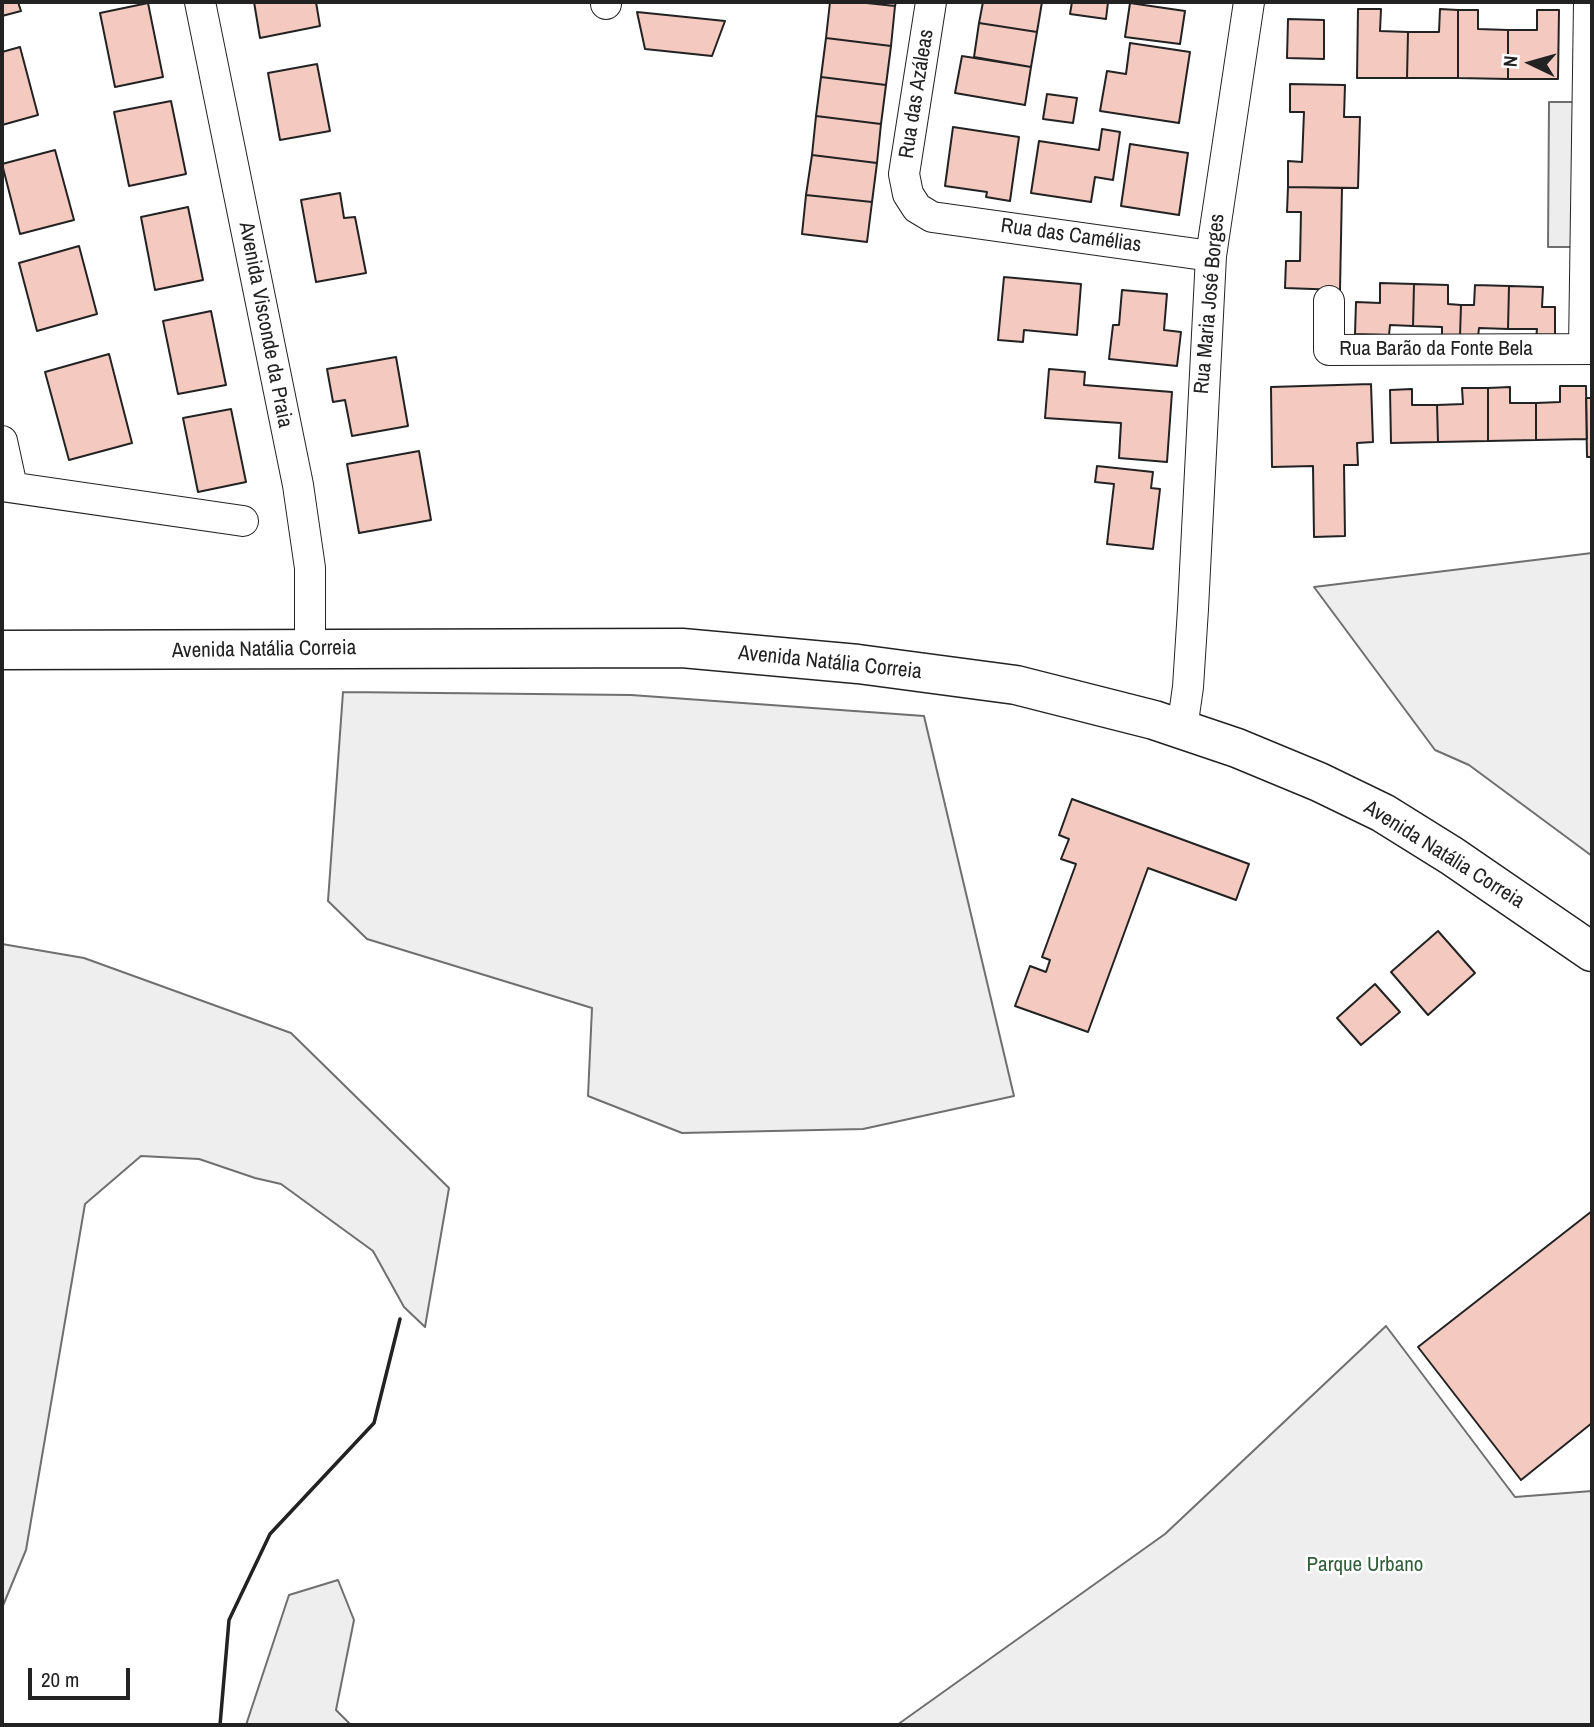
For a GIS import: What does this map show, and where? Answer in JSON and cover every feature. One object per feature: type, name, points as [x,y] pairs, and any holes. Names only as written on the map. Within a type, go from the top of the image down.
[{"type":"street","name":"Avenida Visconde da Praia","points":[[200,2],[298,485],[310,568],[310,650]]},
{"type":"street","name":"Rua das Azáleas","points":[[932,2],[904,174],[908,194],[917,208],[932,217]]},
{"type":"street","name":"Rua Maria José Borges","points":[[1182,729],[1188,687],[1193,609],[1211,256],[1249,2]]},
{"type":"street","points":[[1588,349],[1590,2]]},
{"type":"street","name":"Rua das Camélias","points":[[932,217],[1211,256]]},
{"type":"street","name":"Rua Barão da Fonte Bela","points":[[1329,301],[1329,350],[1588,349]]},
{"type":"street","points":[[2,442],[7,486],[243,521]]},
{"type":"street","name":"Avenida Natália Correia","points":[[2,650],[682,648],[858,664],[1016,685],[1104,706],[1182,729],[1296,772],[1383,813],[1452,856],[1592,952]]},
{"type":"green space","points":[[1592,553],[1592,856],[1469,765],[1435,750],[1314,587]]},
{"type":"green space","points":[[343,692],[631,695],[924,716],[1014,1096],[863,1129],[682,1133],[588,1096],[592,1008],[367,939],[328,901]]},
{"type":"green space","points":[[2,944],[84,958],[291,1033],[449,1188],[425,1327],[404,1307],[373,1251],[281,1184],[199,1159],[141,1156],[85,1204],[26,1550],[2,1608]]},
{"type":"green space","name":"Parque Urbano","points":[[1386,1326],[1515,1497],[1592,1491],[1592,1725],[897,1725],[1165,1534]]},
{"type":"green space","points":[[338,1580],[354,1620],[336,1710],[351,1725],[246,1725],[289,1595]]},
{"type":"shaded area","points":[[1549,102],[1592,102],[1592,247],[1548,247]]},
{"type":"building","points":[[2,2],[18,2],[21,11],[2,16]]},
{"type":"building","points":[[254,2],[316,2],[320,26],[260,38]]},
{"type":"building","points":[[830,2],[895,6],[891,46],[826,38]]},
{"type":"building","points":[[857,2],[896,2],[895,6]]},
{"type":"building","points":[[983,2],[1042,2],[1037,32],[979,23]]},
{"type":"building","points":[[1072,2],[1108,2],[1106,19],[1070,14]]},
{"type":"building","points":[[148,3],[163,77],[115,87],[100,13]]},
{"type":"building","points":[[1130,3],[1185,11],[1180,44],[1125,37]]},
{"type":"building","points":[[1358,9],[1381,9],[1380,31],[1408,32],[1407,78],[1357,78]]},
{"type":"building","points":[[1440,9],[1458,10],[1458,78],[1407,78],[1408,32],[1439,32]]},
{"type":"building","points":[[1458,10],[1478,10],[1478,29],[1508,30],[1508,79],[1458,78]]},
{"type":"building","points":[[1537,10],[1559,10],[1558,79],[1508,79],[1508,30],[1537,30]]},
{"type":"building","points":[[637,12],[725,21],[712,56],[645,49]]},
{"type":"building","points":[[1288,19],[1324,20],[1324,59],[1287,58]]},
{"type":"building","points":[[979,23],[1037,32],[1031,67],[974,57]]},
{"type":"building","points":[[826,38],[891,46],[886,85],[821,77]]},
{"type":"building","points":[[1130,43],[1190,52],[1179,123],[1100,111],[1107,71],[1126,74]]},
{"type":"building","points":[[20,47],[38,115],[2,125],[2,52]]},
{"type":"building","points":[[962,56],[1031,67],[1025,105],[955,93]]},
{"type":"building","points":[[317,64],[330,131],[280,140],[268,73]]},
{"type":"building","points":[[821,77],[886,85],[881,124],[816,116]]},
{"type":"building","points":[[1290,84],[1345,85],[1344,117],[1360,117],[1358,188],[1288,187],[1288,161],[1302,162],[1304,112],[1290,112]]},
{"type":"building","points":[[1047,94],[1077,98],[1073,123],[1043,119]]},
{"type":"building","points":[[171,101],[186,174],[129,186],[114,112]]},
{"type":"building","points":[[816,116],[881,124],[877,163],[812,155]]},
{"type":"building","points":[[953,127],[1019,137],[1010,201],[986,197],[987,192],[945,186]]},
{"type":"building","points":[[1102,129],[1120,132],[1113,180],[1095,177],[1091,202],[1031,193],[1039,141],[1099,150]]},
{"type":"building","points":[[1130,144],[1188,153],[1179,215],[1121,206]]},
{"type":"building","points":[[55,150],[74,220],[20,234],[2,164]]},
{"type":"building","points":[[812,155],[877,163],[872,202],[806,195]]},
{"type":"building","points":[[1288,187],[1342,188],[1340,290],[1285,288],[1286,261],[1300,261],[1301,212],[1287,212]]},
{"type":"building","points":[[340,193],[344,218],[355,217],[366,273],[316,282],[301,200]]},
{"type":"building","points":[[806,195],[872,202],[867,242],[802,234]]},
{"type":"building","points":[[188,207],[203,280],[155,290],[141,217]]},
{"type":"building","points":[[79,246],[97,314],[37,331],[19,263]]},
{"type":"building","points":[[1004,277],[1081,284],[1077,335],[1024,330],[1023,342],[998,340]]},
{"type":"building","points":[[1380,283],[1414,284],[1413,326],[1390,325],[1389,335],[1355,334],[1356,302],[1380,303]]},
{"type":"building","points":[[1414,284],[1448,285],[1448,304],[1461,305],[1460,336],[1442,336],[1442,327],[1413,326]]},
{"type":"building","points":[[1475,285],[1509,286],[1508,329],[1479,328],[1478,337],[1460,336],[1461,305],[1474,305]]},
{"type":"building","points":[[1509,286],[1543,287],[1542,307],[1555,307],[1555,339],[1536,338],[1537,329],[1508,329]]},
{"type":"building","points":[[1122,290],[1167,294],[1164,330],[1181,332],[1177,366],[1109,359],[1113,325],[1119,325]]},
{"type":"building","points":[[211,311],[226,385],[178,394],[163,321]]},
{"type":"building","points":[[109,354],[132,443],[69,460],[45,372]]},
{"type":"building","points":[[396,357],[408,426],[352,436],[345,400],[333,402],[327,369]]},
{"type":"building","points":[[1049,369],[1085,372],[1084,385],[1172,392],[1167,462],[1119,458],[1121,423],[1045,418]]},
{"type":"building","points":[[1371,384],[1373,442],[1357,443],[1358,465],[1344,465],[1345,536],[1314,537],[1313,466],[1272,467],[1271,387]]},
{"type":"building","points":[[1560,386],[1586,386],[1587,439],[1536,440],[1536,403],[1560,402]]},
{"type":"building","points":[[1510,387],[1510,403],[1536,403],[1536,440],[1488,441],[1488,388]]},
{"type":"building","points":[[1462,388],[1488,388],[1488,441],[1438,442],[1437,405],[1463,404]]},
{"type":"building","points":[[1412,389],[1412,405],[1437,405],[1438,442],[1391,443],[1390,390]]},
{"type":"building","points":[[1586,398],[1592,398],[1592,457],[1587,457]]},
{"type":"building","points":[[231,409],[246,482],[198,492],[183,418]]},
{"type":"building","points":[[419,451],[431,520],[359,533],[347,464]]},
{"type":"building","points":[[1097,466],[1153,472],[1151,488],[1160,489],[1153,549],[1107,544],[1114,484],[1095,482]]},
{"type":"building","points":[[1072,799],[1249,864],[1236,900],[1148,868],[1088,1032],[1015,1006],[1030,966],[1046,972],[1050,960],[1042,957],[1076,864],[1061,859],[1069,839],[1059,835]]},
{"type":"building","points":[[1438,931],[1475,973],[1428,1015],[1391,972]]},
{"type":"building","points":[[1375,984],[1400,1012],[1361,1045],[1337,1018]]},
{"type":"building","points":[[1592,1211],[1592,1423],[1521,1480],[1418,1347]]},
{"type":"wall","points":[[220,1725],[229,1620],[270,1534],[374,1423],[400,1319]]}]
